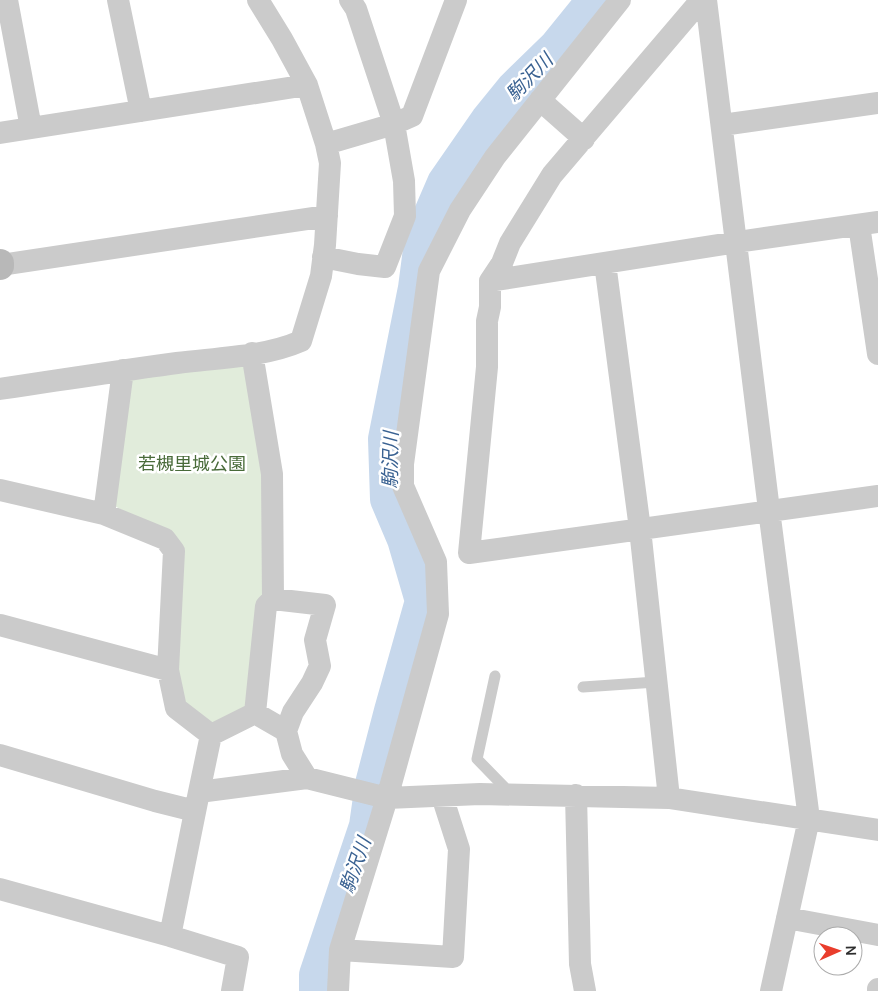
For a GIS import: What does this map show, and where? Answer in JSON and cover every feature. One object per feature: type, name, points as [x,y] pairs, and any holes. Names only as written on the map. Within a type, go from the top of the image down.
[{"type":"street","points":[[7,0],[32,128]]},
{"type":"street","points":[[118,0],[141,111]]},
{"type":"street","points":[[0,389],[252,353],[291,345],[301,341],[321,276],[330,163],[326,144],[307,85],[258,0]]},
{"type":"street","points":[[323,257],[385,267],[405,216],[404,181],[394,124],[356,9],[350,0]]},
{"type":"street","points":[[326,144],[394,124],[412,116],[456,0]]},
{"type":"street","points":[[338,991],[340,950],[388,798],[438,614],[436,562],[402,486],[403,464],[429,271],[460,210],[494,158],[620,0]]},
{"type":"street","points":[[469,553],[487,367],[487,321],[490,307],[490,281],[502,262],[510,243],[552,175],[701,0]]},
{"type":"street","points":[[706,0],[809,819],[771,991]]},
{"type":"street","points":[[0,133],[307,85]]},
{"type":"street","points":[[540,100],[584,139]]},
{"type":"street","points":[[722,125],[878,103]]},
{"type":"street","points":[[0,264],[326,216]]},
{"type":"street","points":[[490,281],[737,242],[868,224],[878,354]]},
{"type":"street","points":[[605,263],[640,530],[669,798]]},
{"type":"street","points":[[252,353],[272,474],[273,599],[266,606],[255,713]]},
{"type":"street","points":[[104,514],[123,370]]},
{"type":"street","points":[[0,490],[104,514],[165,540],[174,551],[168,670],[176,708],[211,735]]},
{"type":"street","points":[[436,562],[452,560],[469,553],[878,496]]},
{"type":"street","points":[[273,599],[325,605],[315,640],[320,666],[312,683],[293,712],[286,731],[292,754],[306,778]]},
{"type":"street","points":[[0,625],[168,670]]},
{"type":"street","points":[[255,713],[286,731]]},
{"type":"street","points":[[211,735],[255,713]]},
{"type":"street","points":[[170,936],[211,735]]},
{"type":"street","points":[[0,755],[155,801],[197,801],[306,778],[388,798],[480,794],[669,798],[878,830]]},
{"type":"street","points":[[340,950],[453,957],[459,849],[442,796]]},
{"type":"street","points":[[576,796],[580,964],[584,991]]},
{"type":"street","points":[[0,889],[170,936],[238,957],[232,991]]},
{"type":"street","points":[[787,918],[878,935]]},
{"type":"lane","points":[[495,676],[477,759],[513,795]]},
{"type":"lane","points":[[583,687],[656,682]]},
{"type":"green space","name":"若槻里城公園","points":[[241,355],[269,476],[255,713],[218,729],[183,709],[173,666],[179,541],[109,503],[129,378]]},
{"type":"waterway","name":"駒沢川","points":[[318,991],[318,975],[368,826],[374,784],[424,601],[406,539],[389,499],[387,439],[417,288],[424,234],[446,183],[489,121],[515,89],[558,47],[596,0]]}]
